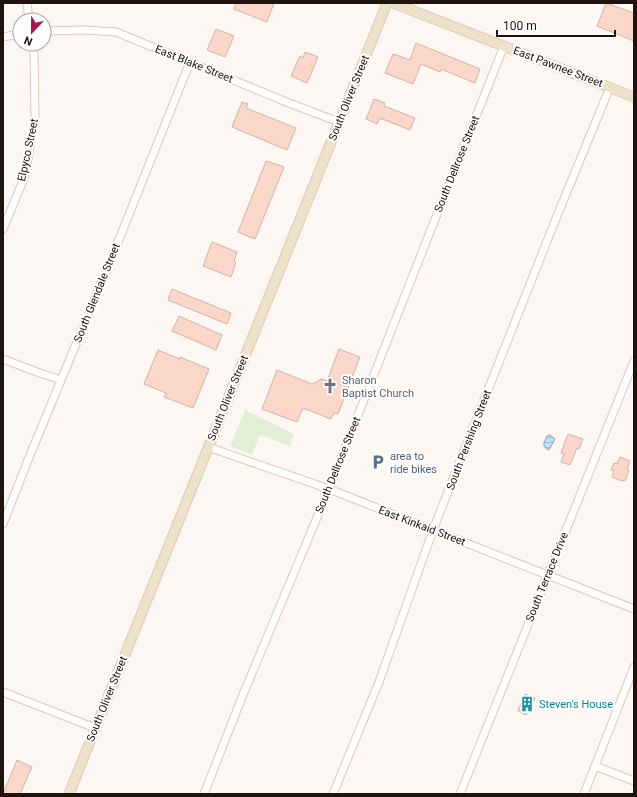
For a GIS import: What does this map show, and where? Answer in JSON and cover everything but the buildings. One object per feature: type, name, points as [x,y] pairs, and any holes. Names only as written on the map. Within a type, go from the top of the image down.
[{"type":"main road","name":"South Oliver Street","points":[[69,794],[386,3]]},
{"type":"main road","name":"East Pawnee Street","points":[[393,3],[634,97]]},
{"type":"street","name":"East Blake Street","points":[[52,31],[86,30],[116,32],[339,122]]},
{"type":"street","name":"South Dellrose Street","points":[[204,794],[245,690],[329,489],[504,46]]},
{"type":"street","name":"Elpyco Street","points":[[3,229],[25,176],[35,118],[34,52]]},
{"type":"street","name":"South Glendale Street","points":[[3,524],[190,62]]},
{"type":"street","name":"South Pershing Street","points":[[333,794],[379,682],[433,530],[554,223],[610,88]]},
{"type":"street","points":[[3,359],[61,380]]},
{"type":"street","name":"South Terrace Drive","points":[[460,794],[634,361]]},
{"type":"street","name":"East Kinkaid Street","points":[[208,447],[329,489],[634,609]]},
{"type":"street","points":[[584,794],[634,667]]},
{"type":"street","points":[[3,692],[96,728]]},
{"type":"street","points":[[595,766],[634,781]]},
{"type":"green space","points":[[245,410],[294,434],[290,446],[260,435],[252,455],[230,446]]},
{"type":"water","points":[[550,435],[555,439],[549,450],[546,449],[544,444],[547,436]]},
{"type":"place","name":"Sharon Baptist Church","points":[[330,386]]},
{"type":"place","name":"area to ride bikes","points":[[378,462]]},
{"type":"place","name":"Steven's House","points":[[527,704]]}]
